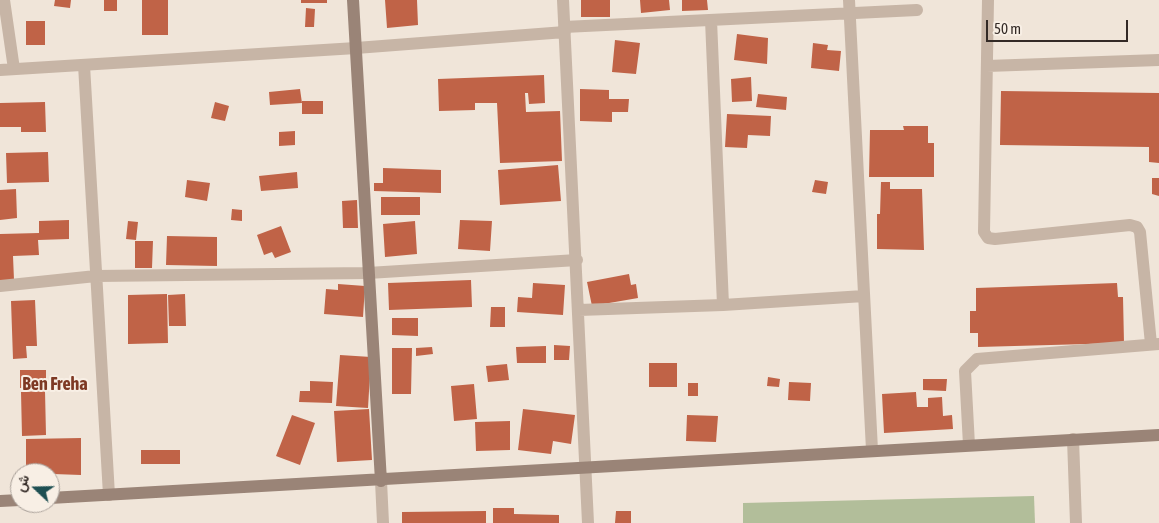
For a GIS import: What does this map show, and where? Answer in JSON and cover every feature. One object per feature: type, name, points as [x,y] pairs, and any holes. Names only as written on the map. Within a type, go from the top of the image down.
[{"type":"main road","points":[[353,0],[380,481]]},
{"type":"main road","points":[[60,498],[380,481],[872,450],[1159,435]]},
{"type":"street","points":[[4,0],[14,69]]},
{"type":"street","points":[[564,0],[588,523]]},
{"type":"street","points":[[849,0],[872,450]]},
{"type":"street","points":[[969,445],[965,371],[977,358],[1155,344],[1140,232],[1137,227],[1130,225],[995,238],[988,238],[984,232],[988,0]]},
{"type":"street","points":[[0,70],[356,48],[564,30],[711,20],[917,10]]},
{"type":"street","points":[[711,20],[723,305]]},
{"type":"street","points":[[987,66],[1159,60]]},
{"type":"street","points":[[84,65],[110,495]]},
{"type":"street","points":[[0,286],[96,276],[368,273],[577,260]]},
{"type":"street","points":[[579,310],[723,305],[864,296]]},
{"type":"street","points":[[1073,439],[1076,523]]},
{"type":"street","points":[[380,481],[383,523]]},
{"type":"green space","points":[[1034,496],[1035,523],[743,523],[743,503]]},
{"type":"building","points":[[55,0],[71,0],[70,8],[54,6]]},
{"type":"building","points":[[104,0],[117,0],[117,11],[104,11]]},
{"type":"building","points":[[142,0],[168,0],[168,35],[142,35]]},
{"type":"building","points":[[301,0],[327,0],[327,3],[301,3]]},
{"type":"building","points":[[385,0],[417,0],[418,25],[387,28]]},
{"type":"building","points":[[581,0],[610,0],[610,17],[581,17]]},
{"type":"building","points":[[640,0],[669,0],[670,10],[641,13]]},
{"type":"building","points":[[682,0],[707,0],[708,10],[682,11]]},
{"type":"building","points":[[306,8],[315,9],[314,27],[305,27]]},
{"type":"building","points":[[26,21],[45,21],[45,45],[26,45]]},
{"type":"building","points":[[737,34],[768,38],[767,64],[734,60]]},
{"type":"building","points":[[615,40],[640,43],[636,74],[612,72]]},
{"type":"building","points":[[813,43],[828,45],[827,50],[841,51],[839,71],[811,68]]},
{"type":"building","points":[[544,75],[545,103],[529,104],[528,93],[525,93],[526,112],[560,111],[562,161],[500,163],[497,103],[475,103],[475,110],[439,111],[438,79]]},
{"type":"building","points":[[751,77],[752,101],[732,102],[731,79]]},
{"type":"building","points":[[300,89],[302,103],[270,105],[269,92]]},
{"type":"building","points":[[580,89],[609,90],[609,99],[629,99],[628,112],[612,112],[612,122],[580,121]]},
{"type":"building","points":[[1001,91],[1159,93],[1159,163],[1149,162],[1149,147],[1000,145]]},
{"type":"building","points":[[758,94],[787,97],[786,110],[756,107]]},
{"type":"building","points":[[302,101],[323,101],[323,114],[302,114]]},
{"type":"building","points":[[45,102],[46,132],[21,132],[21,127],[0,127],[0,103]]},
{"type":"building","points":[[215,102],[229,106],[225,121],[211,118]]},
{"type":"building","points":[[727,114],[771,116],[770,136],[748,135],[747,148],[725,147]]},
{"type":"building","points":[[903,126],[928,126],[928,143],[934,143],[934,177],[869,177],[870,130],[904,130]]},
{"type":"building","points":[[295,131],[295,145],[279,146],[279,132]]},
{"type":"building","points":[[48,152],[49,182],[7,183],[6,153]]},
{"type":"building","points":[[558,165],[561,201],[500,205],[498,170]]},
{"type":"building","points":[[383,168],[441,170],[441,193],[374,191],[374,183],[383,183]]},
{"type":"building","points":[[297,172],[298,188],[261,191],[259,176]]},
{"type":"building","points":[[1152,178],[1159,178],[1159,196],[1152,194]]},
{"type":"building","points":[[187,180],[210,183],[207,201],[185,197]]},
{"type":"building","points":[[815,180],[828,182],[826,194],[812,192]]},
{"type":"building","points":[[881,182],[890,182],[890,189],[922,189],[924,250],[877,249],[877,214],[880,214]]},
{"type":"building","points":[[16,189],[17,218],[0,220],[0,190]]},
{"type":"building","points":[[381,197],[420,197],[420,215],[381,215]]},
{"type":"building","points":[[357,200],[358,228],[343,228],[342,201]]},
{"type":"building","points":[[232,209],[242,210],[242,221],[231,220]]},
{"type":"building","points":[[69,220],[69,239],[38,240],[39,255],[13,256],[14,280],[0,280],[0,234],[39,233],[39,221]]},
{"type":"building","points":[[460,220],[492,221],[490,251],[458,249]]},
{"type":"building","points":[[128,221],[138,222],[136,240],[126,239]]},
{"type":"building","points":[[415,221],[417,254],[385,257],[383,224]]},
{"type":"building","points":[[281,226],[291,252],[275,258],[272,252],[264,255],[257,235]]},
{"type":"building","points":[[167,236],[217,237],[217,266],[166,265]]},
{"type":"building","points":[[135,241],[153,241],[152,268],[135,268]]},
{"type":"building","points":[[629,274],[631,285],[636,284],[638,298],[592,306],[587,282]]},
{"type":"building","points":[[471,280],[472,307],[389,310],[388,283]]},
{"type":"building","points":[[533,283],[565,285],[563,315],[517,312],[518,297],[532,298]]},
{"type":"building","points":[[1117,283],[1118,297],[1123,297],[1124,343],[978,347],[978,333],[970,333],[970,311],[976,311],[976,288]]},
{"type":"building","points":[[338,284],[365,286],[363,317],[324,314],[326,289],[338,290]]},
{"type":"building","points":[[167,294],[168,343],[128,344],[128,295]]},
{"type":"building","points":[[185,294],[186,326],[169,326],[168,295]]},
{"type":"building","points":[[35,300],[37,346],[26,346],[27,358],[13,359],[11,301]]},
{"type":"building","points":[[491,307],[505,307],[505,327],[490,327]]},
{"type":"building","points":[[392,318],[418,318],[418,336],[392,335]]},
{"type":"building","points":[[554,345],[570,346],[569,360],[554,360]]},
{"type":"building","points":[[546,346],[546,363],[517,363],[516,347]]},
{"type":"building","points":[[432,347],[433,354],[416,356],[416,348]]},
{"type":"building","points":[[392,348],[412,348],[411,394],[392,394]]},
{"type":"building","points":[[340,355],[371,357],[368,408],[336,406]]},
{"type":"building","points":[[649,363],[677,363],[677,387],[649,387]]},
{"type":"building","points":[[507,364],[509,380],[488,382],[486,366]]},
{"type":"building","points":[[20,370],[46,370],[46,388],[20,388]]},
{"type":"building","points":[[768,377],[780,379],[779,387],[767,386]]},
{"type":"building","points":[[923,379],[947,379],[946,391],[923,390]]},
{"type":"building","points":[[310,381],[333,382],[332,403],[299,402],[300,391],[310,391]]},
{"type":"building","points":[[789,382],[811,383],[810,401],[788,400]]},
{"type":"building","points":[[688,383],[698,383],[698,396],[688,396]]},
{"type":"building","points":[[474,384],[477,419],[454,421],[451,386]]},
{"type":"building","points":[[45,391],[46,435],[22,436],[21,392]]},
{"type":"building","points":[[916,392],[917,407],[928,407],[928,398],[942,397],[943,416],[952,415],[953,429],[884,433],[882,394]]},
{"type":"building","points":[[369,409],[372,460],[337,462],[334,411]]},
{"type":"building","points":[[523,409],[575,415],[571,444],[553,441],[551,454],[518,450]]},
{"type":"building","points":[[292,415],[315,423],[300,465],[276,456]]},
{"type":"building","points":[[687,415],[718,416],[716,442],[686,441]]},
{"type":"building","points":[[510,421],[510,450],[476,451],[475,422]]},
{"type":"building","points":[[81,438],[81,475],[60,474],[60,463],[26,463],[26,439]]},
{"type":"building","points":[[141,450],[180,450],[180,464],[141,464]]},
{"type":"building","points":[[493,508],[514,508],[514,514],[559,515],[559,523],[493,523]]},
{"type":"building","points":[[486,511],[486,523],[402,523],[402,512]]},
{"type":"building","points":[[616,511],[631,511],[631,523],[615,523]]},
{"type":"district","name":"Ben Freha","points":[[55,384]]}]
